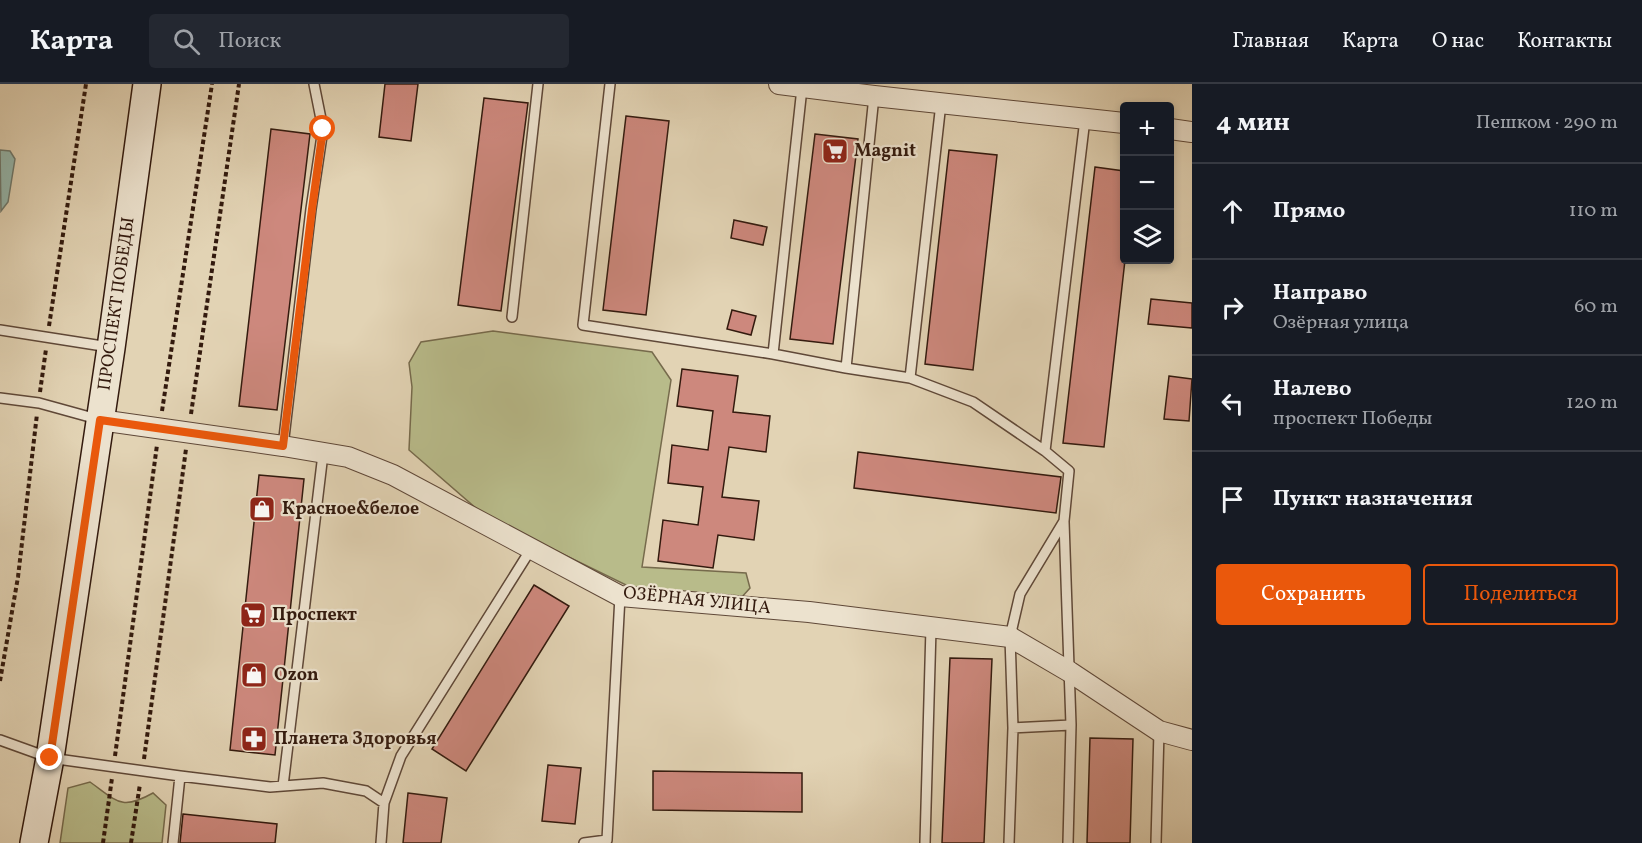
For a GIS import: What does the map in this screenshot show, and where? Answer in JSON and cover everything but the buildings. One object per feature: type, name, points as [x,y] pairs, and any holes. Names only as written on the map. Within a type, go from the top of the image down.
[{"type":"street","points":[[778,84],[1120,123]]},
{"type":"street","name":"ПРОСПЕКТ ПОБЕДЫ","points":[[34,843],[50,758],[111,348],[143,89]]},
{"type":"street","points":[[1174,130],[1192,132]]},
{"type":"street","name":"ОЗЁРНАЯ УЛИЦА","points":[[100,420],[348,457],[393,475],[620,596],[809,612],[1010,637],[1070,672],[1159,731],[1192,740]]},
{"type":"lane","points":[[283,446],[323,129],[314,84]]},
{"type":"lane","points":[[512,317],[538,84]]},
{"type":"lane","points":[[610,84],[583,325],[910,378],[973,402],[1045,451],[1069,471],[1064,521],[1071,726],[1068,843]]},
{"type":"lane","points":[[773,354],[802,88]]},
{"type":"lane","points":[[846,368],[874,96]]},
{"type":"lane","points":[[910,378],[941,103]]},
{"type":"lane","points":[[1045,451],[1084,119]]},
{"type":"lane","points":[[0,330],[111,348]]},
{"type":"lane","points":[[0,398],[39,403],[100,420]]},
{"type":"lane","points":[[283,786],[323,454]]},
{"type":"lane","points":[[1009,843],[1013,728],[1010,637],[1020,594],[1064,521]]},
{"type":"lane","points":[[381,843],[384,803],[401,756],[531,549]]},
{"type":"lane","points":[[584,843],[607,840],[620,596]]},
{"type":"lane","points":[[925,843],[931,628]]},
{"type":"lane","points":[[1013,728],[1071,726]]},
{"type":"lane","points":[[1156,843],[1159,731]]},
{"type":"lane","points":[[0,740],[50,758],[180,776],[270,787],[322,783],[366,791],[384,803]]},
{"type":"lane","points":[[173,843],[180,776]]},
{"type":"path","points":[[0,681],[18,577],[39,403],[86,84]]},
{"type":"path","points":[[103,843],[159,429],[212,84]]},
{"type":"path","points":[[131,843],[239,84]]},
{"type":"green space","points":[[493,331],[652,352],[671,380],[642,567],[746,573],[750,588],[741,598],[628,586],[485,516],[409,450],[412,387],[409,363],[421,342]]},
{"type":"green space","points":[[90,782],[113,799],[120,801],[133,802],[153,793],[166,805],[162,843],[60,843],[68,788]]},
{"type":"water","points":[[0,150],[10,151],[15,159],[8,202],[1,211]]},
{"type":"place","name":"Magnit","points":[[835,151]]},
{"type":"place","name":"Красное&белое","points":[[262,509]]},
{"type":"place","name":"Проспект","points":[[253,615]]},
{"type":"place","name":"Ozon","points":[[254,675]]},
{"type":"place","name":"Планета Здоровья","points":[[254,739]]},
{"type":"route","points":[[50,758],[100,420],[283,446],[323,129]]}]
